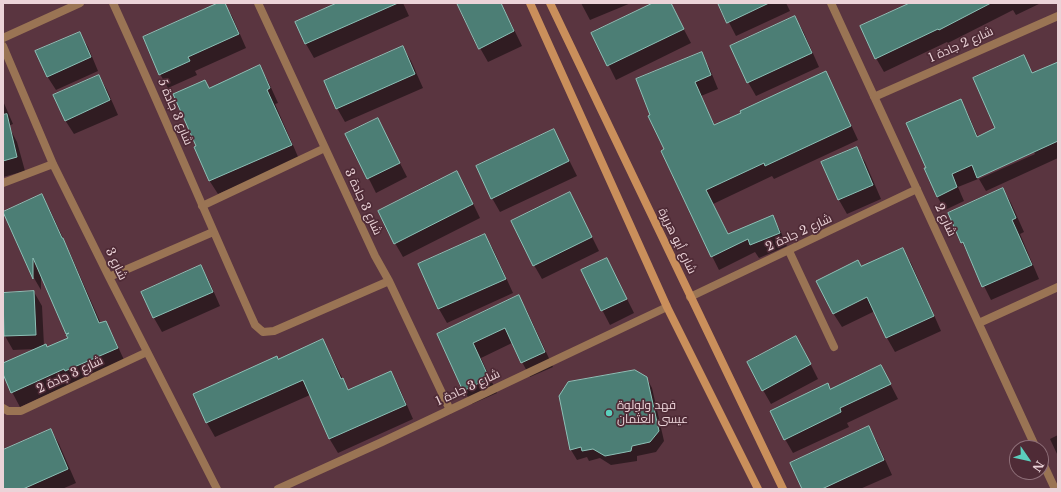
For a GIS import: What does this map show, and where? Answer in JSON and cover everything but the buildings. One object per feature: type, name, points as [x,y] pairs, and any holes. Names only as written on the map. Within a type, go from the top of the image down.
[{"type":"street","points":[[3,38],[80,3]]},
{"type":"street","name":"شارع 3 جادة 5","points":[[113,3],[155,95],[213,232],[255,325],[263,332],[274,331],[389,281]]},
{"type":"street","points":[[530,3],[667,307],[758,489]]},
{"type":"street","name":"شارع أبو هريرة","points":[[550,3],[783,489]]},
{"type":"street","points":[[554,3],[554,12]]},
{"type":"street","name":"شارع 2","points":[[831,3],[1032,440]]},
{"type":"street","name":"شارع 3 جادة 3","points":[[261,4],[375,256],[389,281],[450,410]]},
{"type":"street","name":"شارع 2 جادة 1","points":[[874,97],[1058,16]]},
{"type":"street","name":"شارع 3","points":[[3,46],[53,164],[217,489]]},
{"type":"street","points":[[202,206],[325,148]]},
{"type":"street","points":[[3,184],[53,164]]},
{"type":"street","name":"شارع 2 جادة 2","points":[[690,297],[917,189]]},
{"type":"street","points":[[109,277],[213,232]]},
{"type":"street","points":[[789,251],[834,347]]},
{"type":"street","points":[[979,324],[1058,286]]},
{"type":"street","name":"شارع 3 جادة 1","points":[[278,489],[450,410],[667,307]]},
{"type":"street","name":"شارع 3 جادة 2","points":[[3,408],[8,411],[21,410],[147,352]]},
{"type":"street","points":[[1049,476],[1055,489]]},
{"type":"place","name":"فهد ولولوة عيسى العثمان","points":[[609,413]]}]
